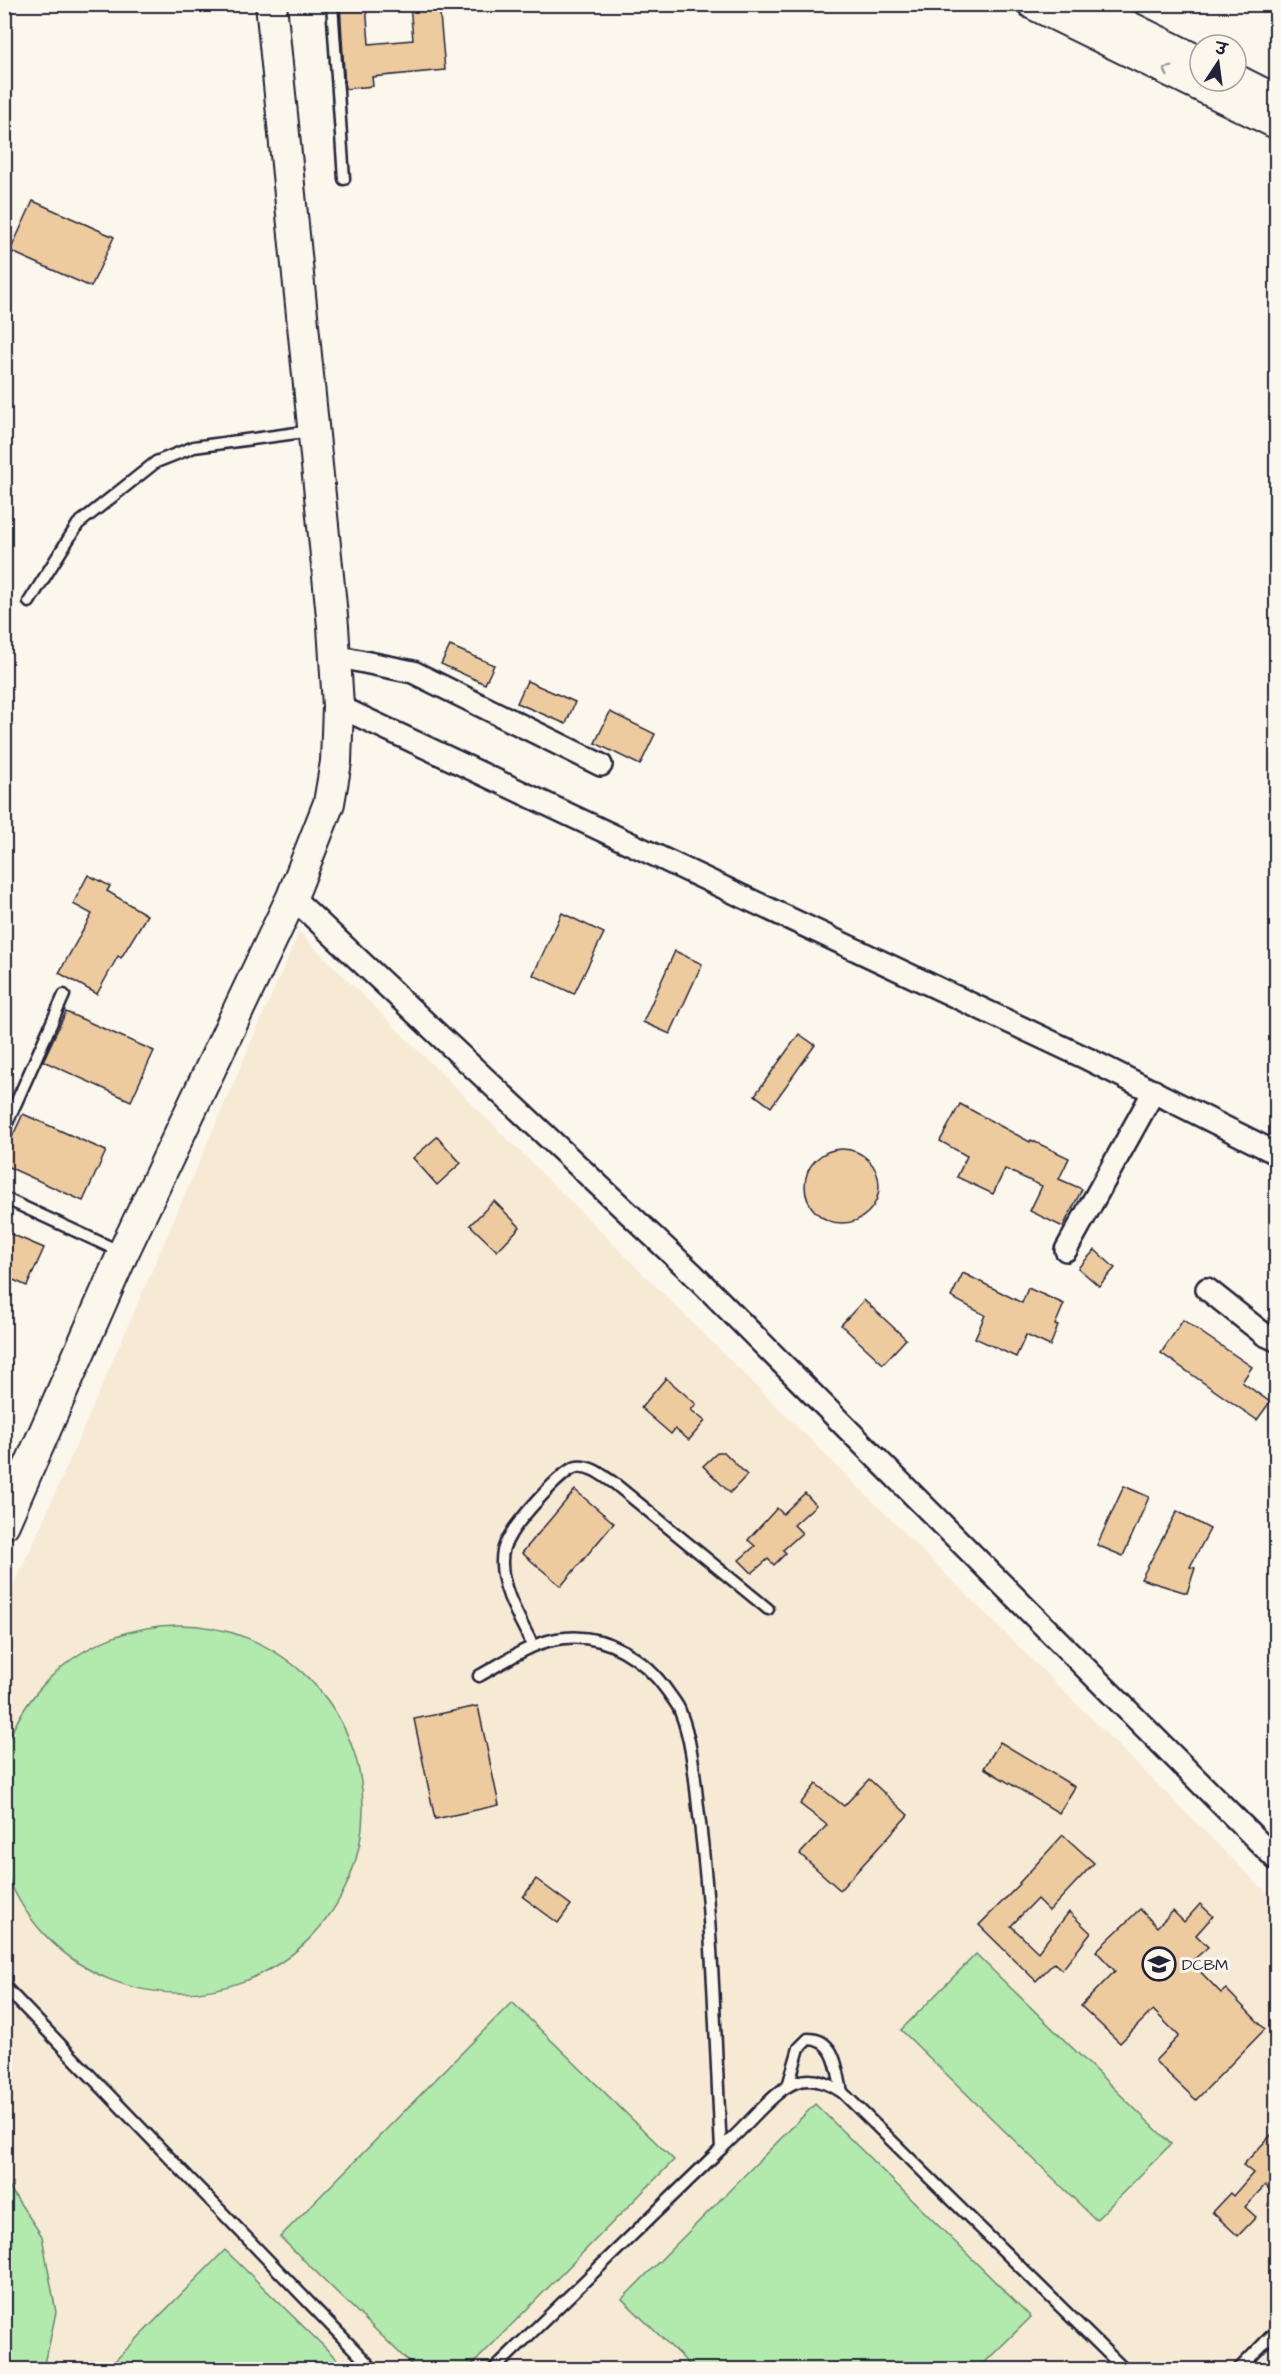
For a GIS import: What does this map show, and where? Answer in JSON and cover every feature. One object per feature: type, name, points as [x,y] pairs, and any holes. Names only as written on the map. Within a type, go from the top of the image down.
[{"type":"street","points":[[4,1524],[123,1253],[292,897],[330,803],[336,762],[338,706],[335,656],[271,4]]},
{"type":"street","points":[[1033,4],[1276,123]]},
{"type":"street","points":[[1083,4],[1188,56]]},
{"type":"street","points":[[1248,86],[1276,100]]},
{"type":"street","points":[[335,656],[413,672],[601,765]]},
{"type":"street","points":[[338,706],[1154,1091],[1276,1153]]},
{"type":"street","points":[[292,897],[692,1273],[1276,1858]]},
{"type":"street","points":[[1066,1250],[1154,1091]]},
{"type":"street","points":[[1206,1289],[1265,1335],[1276,1340]]},
{"type":"lane","points":[[332,4],[344,179]]},
{"type":"lane","points":[[29,602],[78,524],[156,462],[194,447],[314,431]]},
{"type":"lane","points":[[4,1130],[64,994]]},
{"type":"lane","points":[[4,1198],[123,1253]]},
{"type":"lane","points":[[532,1647],[502,1572],[503,1550],[515,1527],[562,1474],[574,1468],[590,1468],[614,1483],[768,1609]]},
{"type":"lane","points":[[479,1676],[532,1647],[565,1638],[595,1639],[610,1643],[635,1658],[658,1677],[680,1710],[692,1760],[704,1863],[722,2149]]},
{"type":"lane","points":[[4,1986],[374,2370]]},
{"type":"lane","points":[[788,2086],[799,2048],[808,2039],[819,2039],[830,2048],[842,2092]]},
{"type":"lane","points":[[492,2370],[722,2149],[778,2092],[805,2079],[829,2083],[842,2092],[1125,2370]]},
{"type":"lane","points":[[1238,2370],[1276,2331]]},
{"type":"shaded area","points":[[299,932],[1276,1902],[1276,2369],[5,2369],[4,1604],[33,1544]]},
{"type":"green space","points":[[179,1625],[215,1629],[249,1639],[281,1656],[309,1679],[332,1707],[349,1739],[359,1773],[363,1809],[359,1845],[349,1879],[332,1911],[309,1939],[281,1962],[249,1979],[215,1989],[179,1993],[143,1989],[109,1979],[77,1962],[49,1939],[26,1911],[9,1879],[-1,1845],[-5,1809],[-1,1773],[9,1739],[26,1707],[49,1679],[77,1656],[109,1639],[143,1629]]},
{"type":"green space","points":[[976,1954],[1171,2144],[1096,2220],[901,2030]]},
{"type":"green space","points":[[512,2002],[674,2160],[468,2369],[416,2369],[280,2237]]},
{"type":"green space","points":[[815,2104],[1031,2317],[978,2369],[694,2369],[622,2299]]},
{"type":"green space","points":[[5,2181],[42,2236],[56,2312],[44,2369],[5,2369]]},
{"type":"green space","points":[[225,2250],[347,2369],[107,2369]]},
{"type":"building","points":[[340,4],[366,4],[369,44],[413,40],[410,4],[439,4],[445,70],[372,77],[373,86],[345,89]]},
{"type":"building","points":[[33,201],[114,237],[91,287],[10,251]]},
{"type":"building","points":[[450,646],[494,665],[485,684],[441,664]]},
{"type":"building","points":[[527,681],[575,702],[566,724],[517,703]]},
{"type":"building","points":[[610,712],[655,734],[640,765],[595,743]]},
{"type":"building","points":[[88,875],[110,886],[107,891],[147,915],[121,958],[118,956],[97,994],[59,973],[92,914],[73,904]]},
{"type":"building","points":[[562,913],[604,933],[574,994],[533,975]]},
{"type":"building","points":[[675,951],[702,964],[670,1034],[643,1022]]},
{"type":"building","points":[[66,1012],[154,1051],[131,1101],[43,1061]]},
{"type":"building","points":[[799,1034],[815,1045],[771,1107],[755,1095]]},
{"type":"building","points":[[960,1104],[1030,1142],[1031,1140],[1069,1158],[1059,1179],[1082,1189],[1063,1227],[1030,1211],[1042,1186],[1005,1169],[993,1194],[957,1177],[967,1156],[940,1141]]},
{"type":"building","points":[[23,1114],[106,1151],[83,1201],[4,1165],[4,1154]]},
{"type":"building","points":[[437,1137],[461,1163],[437,1185],[413,1158]]},
{"type":"building","points":[[842,1149],[856,1152],[868,1160],[876,1172],[879,1186],[876,1200],[868,1212],[856,1220],[842,1223],[828,1220],[816,1212],[808,1200],[805,1186],[808,1172],[816,1160],[828,1152]]},
{"type":"building","points":[[494,1201],[520,1227],[497,1251],[470,1225]]},
{"type":"building","points":[[4,1231],[44,1248],[27,1286],[4,1276]]},
{"type":"building","points":[[1095,1250],[1115,1268],[1099,1286],[1078,1268]]},
{"type":"building","points":[[963,1273],[1022,1303],[1028,1288],[1064,1304],[1055,1325],[1058,1326],[1050,1346],[1026,1335],[1016,1357],[975,1338],[985,1315],[951,1297]]},
{"type":"building","points":[[864,1300],[906,1339],[883,1364],[841,1325]]},
{"type":"building","points":[[1183,1320],[1252,1367],[1242,1382],[1270,1402],[1257,1420],[1161,1353]]},
{"type":"building","points":[[666,1378],[696,1404],[691,1410],[705,1421],[689,1440],[675,1429],[671,1434],[641,1408]]},
{"type":"building","points":[[718,1452],[724,1452],[747,1475],[730,1493],[703,1466]]},
{"type":"building","points":[[1124,1486],[1149,1497],[1123,1556],[1097,1545]]},
{"type":"building","points":[[575,1490],[614,1523],[561,1586],[522,1553]]},
{"type":"building","points":[[805,1493],[816,1505],[794,1525],[802,1533],[783,1550],[786,1553],[774,1565],[768,1559],[752,1573],[739,1560],[755,1546],[748,1540],[777,1508],[783,1514]]},
{"type":"building","points":[[1177,1511],[1210,1529],[1190,1567],[1195,1568],[1187,1593],[1141,1579]]},
{"type":"building","points":[[478,1706],[499,1805],[435,1819],[414,1719]]},
{"type":"building","points":[[1000,1742],[1075,1787],[1059,1813],[984,1768]]},
{"type":"building","points":[[869,1779],[908,1815],[840,1890],[800,1854],[827,1825],[800,1804],[816,1784],[844,1806]]},
{"type":"building","points":[[1063,1835],[1094,1863],[1049,1911],[1037,1899],[1011,1926],[1038,1952],[1069,1912],[1091,1933],[1062,1970],[1054,1963],[1036,1981],[979,1925],[1020,1884]]},
{"type":"building","points":[[536,1879],[571,1905],[558,1923],[523,1897]]},
{"type":"building","points":[[1200,1904],[1213,1916],[1196,1935],[1208,1947],[1191,1962],[1221,1993],[1226,1989],[1265,2029],[1196,2100],[1155,2061],[1179,2036],[1153,2010],[1120,2043],[1081,2006],[1115,1971],[1096,1951],[1140,1909],[1157,1927],[1173,1911],[1184,1922]]},
{"type":"building","points":[[1276,2130],[1276,2196],[1265,2185],[1245,2207],[1256,2217],[1238,2236],[1212,2212],[1230,2193],[1233,2196],[1253,2173],[1243,2165]]},
{"type":"place","name":"DCBM","points":[[1159,1964]]}]
